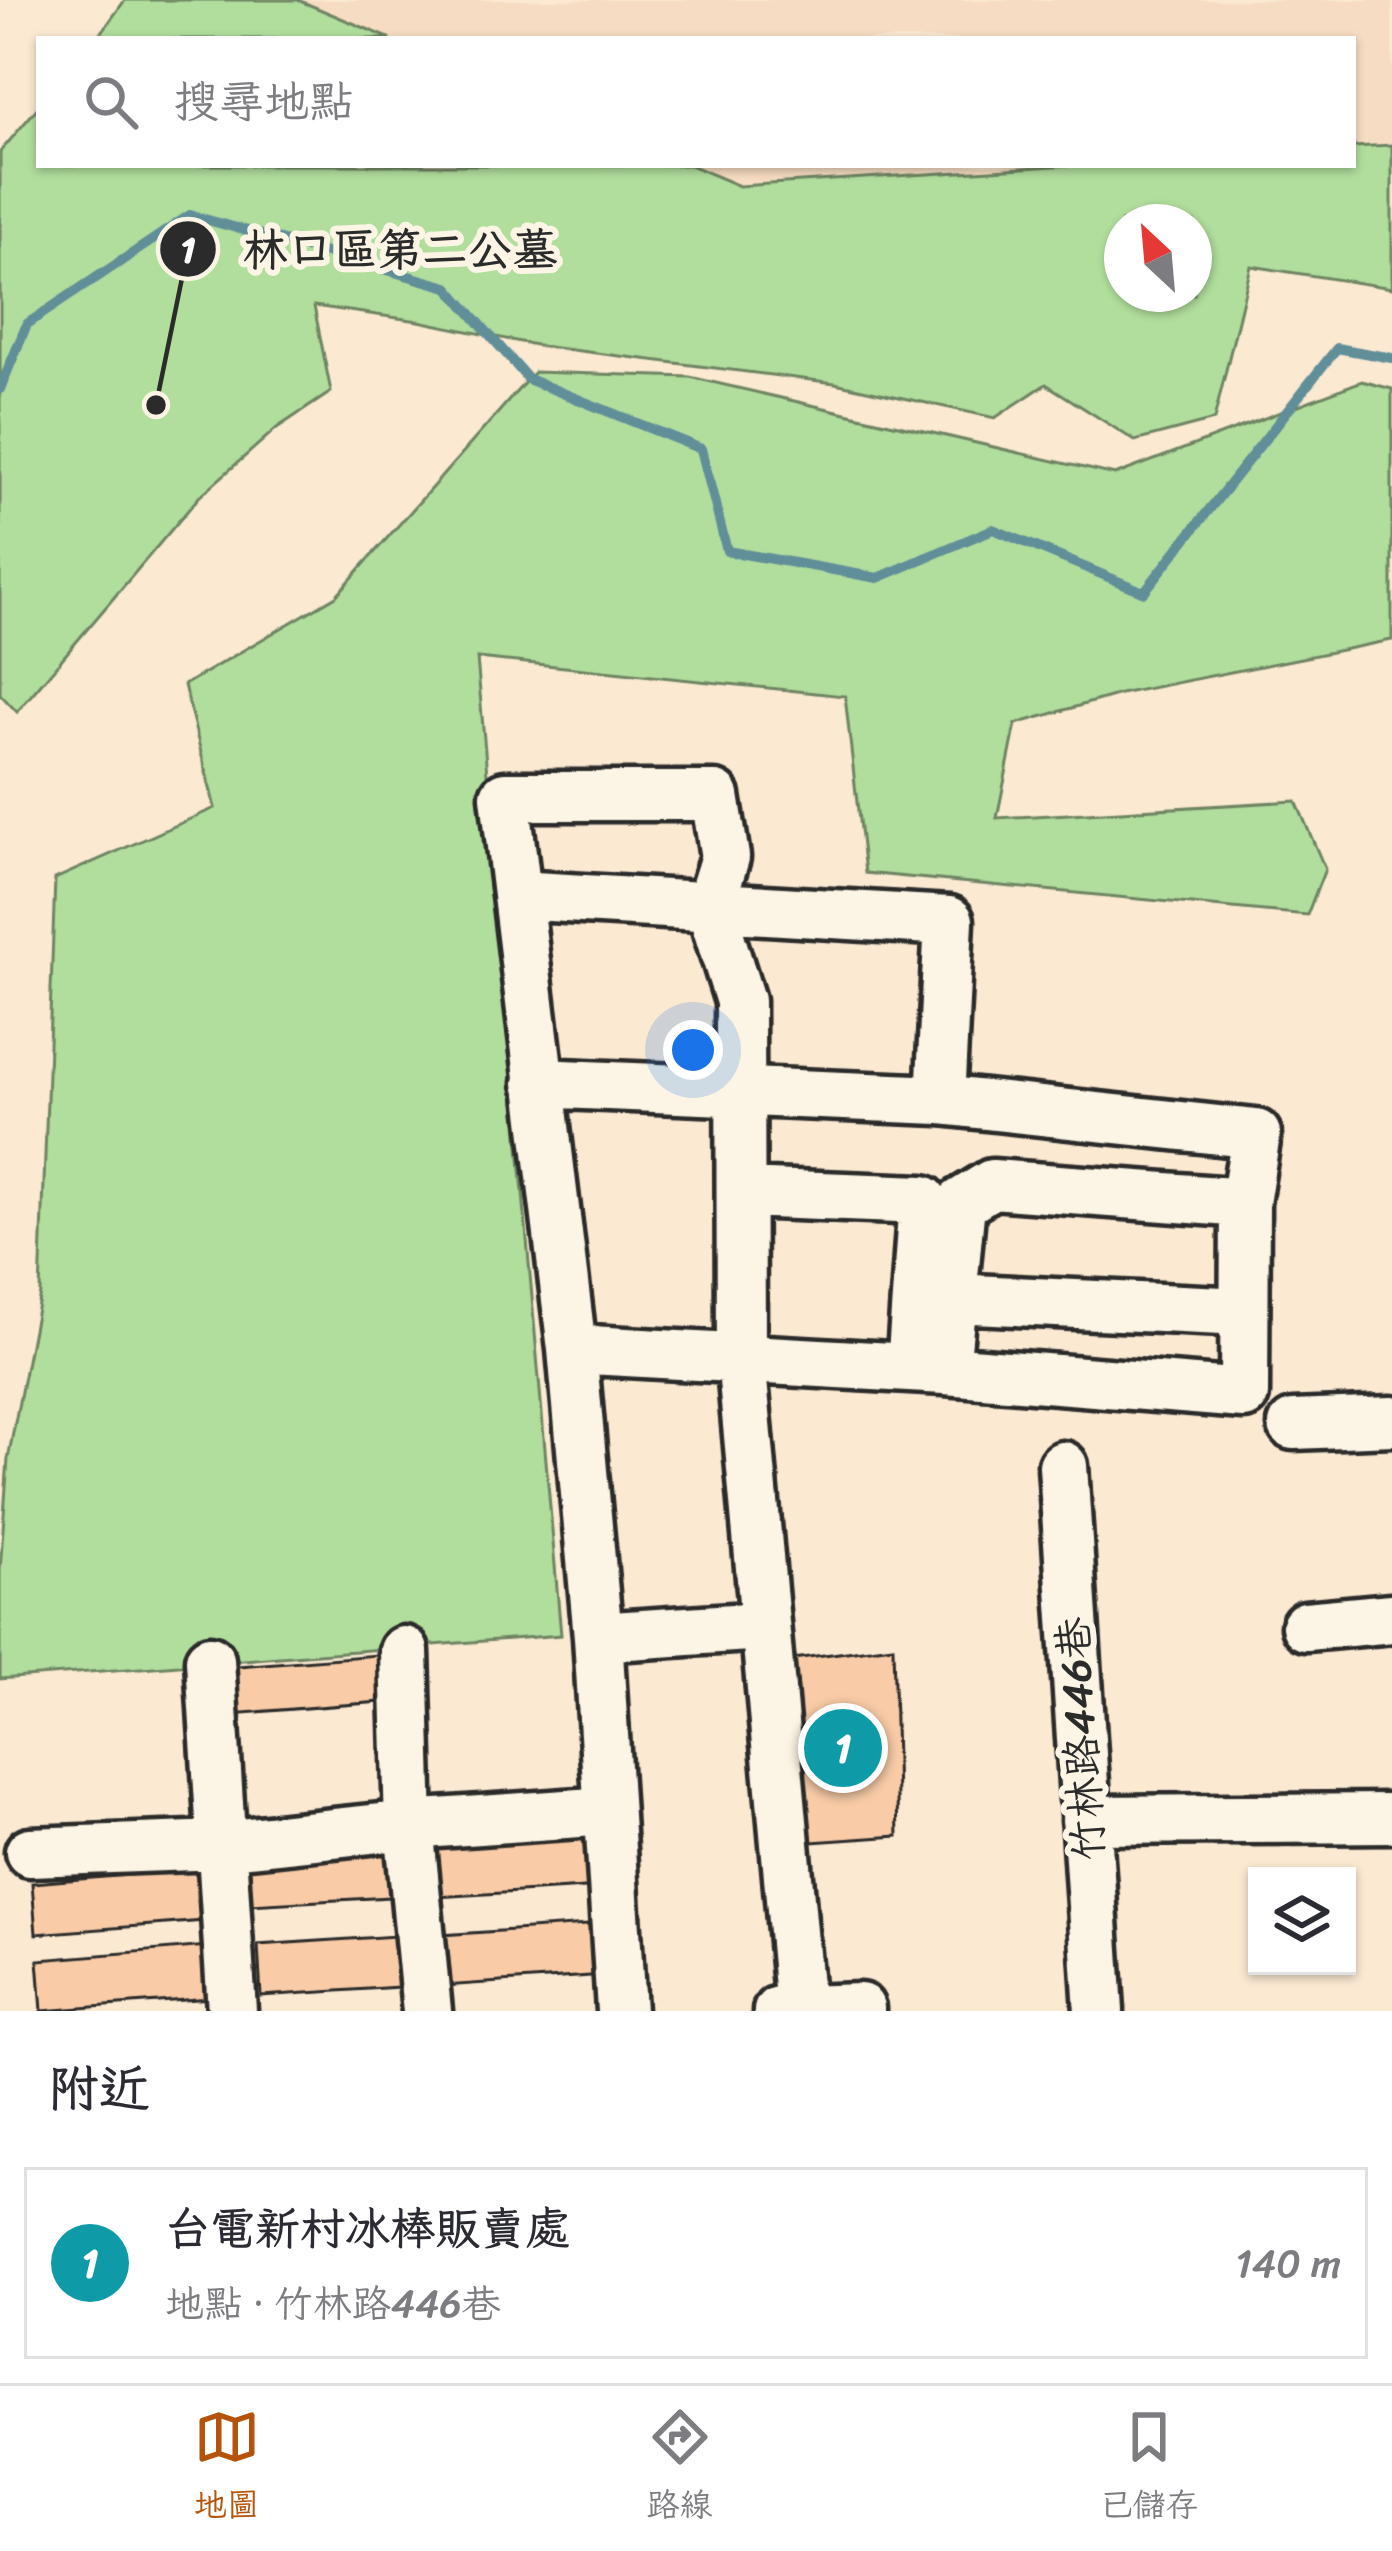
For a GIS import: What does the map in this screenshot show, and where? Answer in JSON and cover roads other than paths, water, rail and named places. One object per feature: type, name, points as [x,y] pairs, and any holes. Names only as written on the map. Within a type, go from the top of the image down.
[{"type":"street","points":[[621,2011],[598,1637],[572,1348],[505,796],[715,796],[725,857],[710,905],[740,1001],[741,1358],[789,2010],[860,2011]]},
{"type":"street","points":[[517,896],[949,921],[940,1100]]},
{"type":"street","points":[[538,1083],[940,1100],[1256,1134],[1245,1203],[1244,1394],[572,1348]]},
{"type":"street","points":[[928,1369],[954,1284],[961,1203],[992,1184],[1245,1203]]},
{"type":"street","points":[[740,1192],[923,1200],[928,1369]]},
{"type":"street","points":[[954,1284],[1244,1300]]},
{"type":"street","points":[[1293,1424],[1392,1421]]},
{"type":"street","name":"竹林路446巷","points":[[1064,1466],[1099,2011]]},
{"type":"street","points":[[1306,1626],[1392,1618]]},
{"type":"street","points":[[598,1637],[764,1625]]},
{"type":"street","points":[[404,1651],[410,1825],[427,2011]]},
{"type":"street","points":[[210,1660],[232,2011]]},
{"type":"street","points":[[30,1852],[220,1846],[410,1825],[608,1811]]},
{"type":"street","points":[[1086,1820],[1392,1818]]},
{"type":"waterway","points":[[0,389],[27,324],[190,215],[448,287],[528,379],[701,449],[727,551],[878,578],[993,529],[1144,592],[1337,348],[1392,358]]},
{"type":"place","name":"林口區第二公墓","points":[[156,405]]},
{"type":"place","name":"台電新村冰棒販賣處","points":[[843,1748]]}]
